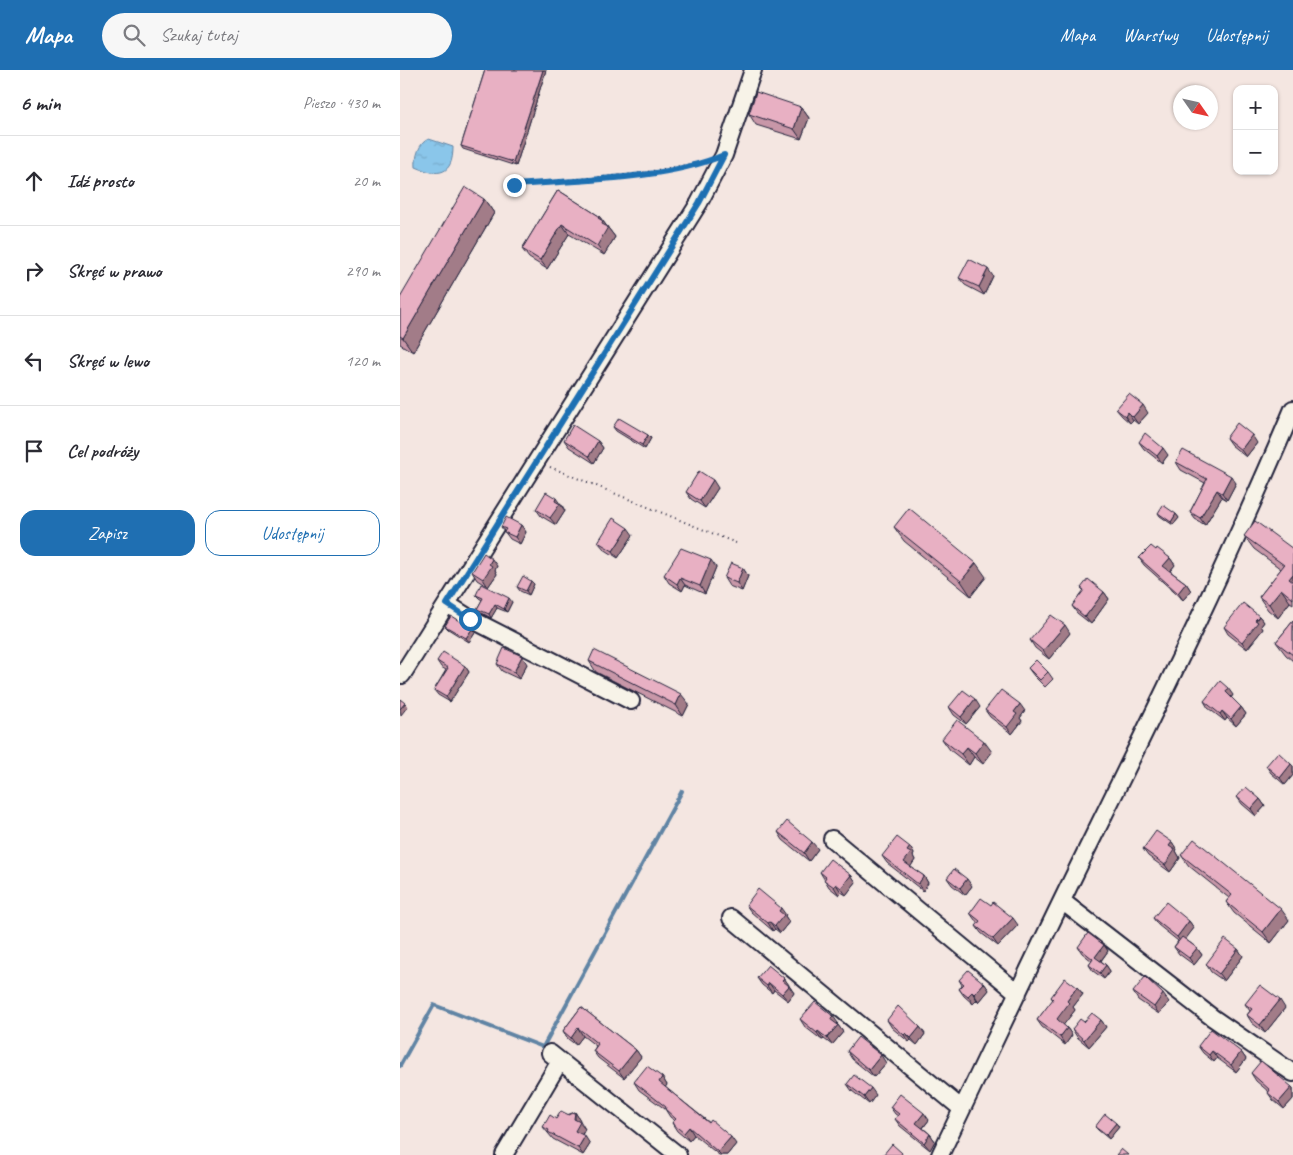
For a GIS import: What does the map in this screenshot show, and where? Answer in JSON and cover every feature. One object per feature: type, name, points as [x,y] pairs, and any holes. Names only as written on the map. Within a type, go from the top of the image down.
[{"type":"street","points":[[402,676],[699,203],[724,155],[753,70]]},
{"type":"street","points":[[940,1155],[1229,558],[1293,408]]},
{"type":"street","points":[[447,604],[470,619],[631,702]]},
{"type":"street","points":[[832,839],[1018,993]]},
{"type":"street","points":[[1062,901],[1213,1018],[1293,1073]]},
{"type":"street","points":[[731,918],[962,1109]]},
{"type":"street","points":[[504,1155],[555,1057],[678,1155]]},
{"type":"path","points":[[514,185],[636,174],[708,161],[724,155]]},
{"type":"path","points":[[537,461],[736,543]]},
{"type":"water","points":[[429,139],[453,147],[450,163],[443,171],[431,172],[416,167],[418,150]]},
{"type":"building","points":[[485,70],[543,70],[513,162],[461,146]]},
{"type":"building","points":[[756,92],[801,107],[794,129],[749,114]]},
{"type":"building","points":[[465,187],[484,199],[403,338],[400,336],[400,298]]},
{"type":"building","points":[[558,190],[599,216],[598,218],[603,221],[602,224],[608,227],[597,246],[562,224],[540,260],[522,249]]},
{"type":"building","points":[[969,259],[988,269],[979,287],[959,278]]},
{"type":"building","points":[[1129,394],[1143,405],[1133,417],[1128,412],[1125,416],[1116,409]]},
{"type":"building","points":[[619,418],[648,435],[642,445],[613,427]]},
{"type":"building","points":[[1237,423],[1252,435],[1241,450],[1226,438]]},
{"type":"building","points":[[573,425],[598,441],[589,456],[564,440]]},
{"type":"building","points":[[1145,433],[1163,448],[1157,456],[1139,442]]},
{"type":"building","points":[[1183,450],[1231,476],[1222,493],[1217,490],[1200,518],[1190,512],[1207,479],[1176,462]]},
{"type":"building","points":[[699,471],[713,480],[700,501],[686,492]]},
{"type":"building","points":[[546,492],[556,498],[555,501],[560,504],[550,518],[536,509]]},
{"type":"building","points":[[1163,505],[1176,514],[1171,522],[1158,513]]},
{"type":"building","points":[[909,508],[976,563],[961,581],[894,527]]},
{"type":"building","points":[[506,517],[521,525],[515,537],[504,532],[506,529],[501,527]]},
{"type":"building","points":[[613,518],[628,528],[613,551],[598,542]]},
{"type":"building","points":[[1255,521],[1293,549],[1293,574],[1289,579],[1293,582],[1293,599],[1281,589],[1269,604],[1259,597],[1284,565],[1244,536]]},
{"type":"building","points":[[1151,546],[1156,550],[1157,548],[1170,558],[1163,566],[1186,583],[1178,593],[1139,558]]},
{"type":"building","points":[[681,548],[711,560],[700,586],[680,578],[677,584],[664,575]]},
{"type":"building","points":[[484,553],[492,559],[489,564],[492,566],[483,579],[472,572]]},
{"type":"building","points":[[731,563],[743,568],[737,583],[724,578]]},
{"type":"building","points":[[523,576],[531,581],[526,591],[517,587]]},
{"type":"building","points":[[1088,579],[1104,592],[1085,617],[1072,606],[1084,590],[1081,588]]},
{"type":"building","points":[[481,584],[509,598],[504,609],[495,604],[489,614],[477,609],[483,598],[476,595]]},
{"type":"building","points":[[1243,603],[1259,616],[1255,620],[1258,622],[1242,642],[1224,627]]},
{"type":"building","points":[[1051,615],[1065,625],[1043,651],[1030,640]]},
{"type":"building","points":[[451,616],[472,629],[466,638],[445,626]]},
{"type":"building","points":[[1293,621],[1293,655],[1276,642]]},
{"type":"building","points":[[504,648],[522,656],[514,672],[497,664]]},
{"type":"building","points":[[594,650],[681,694],[676,705],[589,661]]},
{"type":"building","points":[[443,652],[465,666],[446,697],[434,690],[448,668],[437,661]]},
{"type":"building","points":[[1036,660],[1048,672],[1040,680],[1028,668]]},
{"type":"building","points":[[1220,681],[1228,688],[1226,692],[1241,707],[1231,719],[1222,711],[1220,714],[1204,701]]},
{"type":"building","points":[[963,690],[975,699],[961,717],[949,707]]},
{"type":"building","points":[[1001,690],[1020,704],[1014,712],[1017,714],[1007,727],[985,710]]},
{"type":"building","points":[[400,699],[405,703],[400,709]]},
{"type":"building","points":[[957,720],[984,741],[975,753],[967,747],[961,754],[942,739]]},
{"type":"building","points":[[1278,752],[1291,764],[1280,778],[1266,766]]},
{"type":"building","points":[[1246,787],[1260,799],[1251,809],[1237,797]]},
{"type":"building","points":[[787,821],[812,842],[804,853],[778,832]]},
{"type":"building","points":[[1156,831],[1172,842],[1169,846],[1175,850],[1165,865],[1143,849]]},
{"type":"building","points":[[897,837],[910,847],[907,851],[911,853],[904,862],[924,876],[918,884],[882,856]]},
{"type":"building","points":[[1194,839],[1281,909],[1263,932],[1226,902],[1232,895],[1181,855]]},
{"type":"building","points":[[830,859],[851,875],[841,888],[836,884],[834,887],[824,880],[826,877],[820,872]]},
{"type":"building","points":[[954,869],[967,879],[960,888],[947,878]]},
{"type":"building","points":[[758,889],[781,908],[779,911],[784,915],[775,926],[770,922],[768,923],[746,905]]},
{"type":"building","points":[[981,898],[991,905],[993,902],[1013,918],[993,939],[976,926],[980,921],[970,913]]},
{"type":"building","points":[[1166,902],[1189,921],[1177,937],[1153,918]]},
{"type":"building","points":[[1088,933],[1104,945],[1095,957],[1106,965],[1100,973],[1089,965],[1093,959],[1078,947]]},
{"type":"building","points":[[1182,937],[1197,948],[1189,958],[1174,947]]},
{"type":"building","points":[[1225,939],[1238,949],[1219,974],[1206,964]]},
{"type":"building","points":[[768,965],[784,978],[782,980],[789,986],[782,994],[769,983],[767,986],[757,978]]},
{"type":"building","points":[[968,970],[984,983],[974,994],[972,992],[968,996],[959,989],[964,984],[959,980]]},
{"type":"building","points":[[1145,977],[1163,994],[1154,1007],[1133,992]]},
{"type":"building","points":[[1065,978],[1077,987],[1067,1001],[1069,1003],[1057,1019],[1067,1028],[1060,1037],[1037,1020],[1053,999],[1051,997]]},
{"type":"building","points":[[1260,985],[1280,1000],[1260,1025],[1247,1015],[1252,1009],[1245,1004]]},
{"type":"building","points":[[815,1002],[833,1016],[830,1019],[838,1025],[827,1038],[818,1031],[817,1033],[800,1019]]},
{"type":"building","points":[[898,1006],[920,1027],[911,1038],[906,1033],[904,1035],[887,1020]]},
{"type":"building","points":[[581,1007],[636,1050],[619,1071],[593,1051],[598,1044],[578,1028],[571,1038],[563,1031]]},
{"type":"building","points":[[1092,1013],[1101,1020],[1084,1040],[1072,1029],[1080,1019],[1084,1022]]},
{"type":"building","points":[[1211,1029],[1241,1052],[1231,1065],[1212,1051],[1209,1055],[1198,1046]]},
{"type":"building","points":[[858,1037],[881,1055],[869,1070],[847,1051]]},
{"type":"building","points":[[1261,1061],[1292,1087],[1279,1102],[1268,1093],[1270,1090],[1251,1073]]},
{"type":"building","points":[[647,1066],[662,1077],[659,1082],[709,1123],[711,1120],[731,1137],[718,1152],[689,1127],[684,1133],[672,1123],[676,1119],[665,1109],[666,1107],[634,1082]]},
{"type":"building","points":[[854,1075],[871,1088],[864,1097],[847,1084]]},
{"type":"building","points":[[900,1094],[924,1113],[916,1123],[930,1134],[924,1143],[895,1119],[899,1114],[890,1107]]},
{"type":"building","points":[[561,1111],[569,1115],[575,1112],[574,1119],[580,1122],[575,1131],[585,1136],[578,1148],[548,1132],[549,1130],[543,1127],[550,1115],[556,1119]]},
{"type":"building","points":[[1105,1114],[1116,1123],[1106,1135],[1095,1127]]},
{"type":"building","points":[[892,1144],[902,1153],[901,1155],[883,1155]]},
{"type":"building","points":[[1121,1149],[1128,1155],[1116,1155]]},
{"type":"waterway","points":[[400,1066],[434,1005],[543,1047],[682,791]]},
{"type":"route","points":[[470,619],[447,604],[699,203],[724,155],[708,161],[676,168],[636,174],[514,185]]}]
